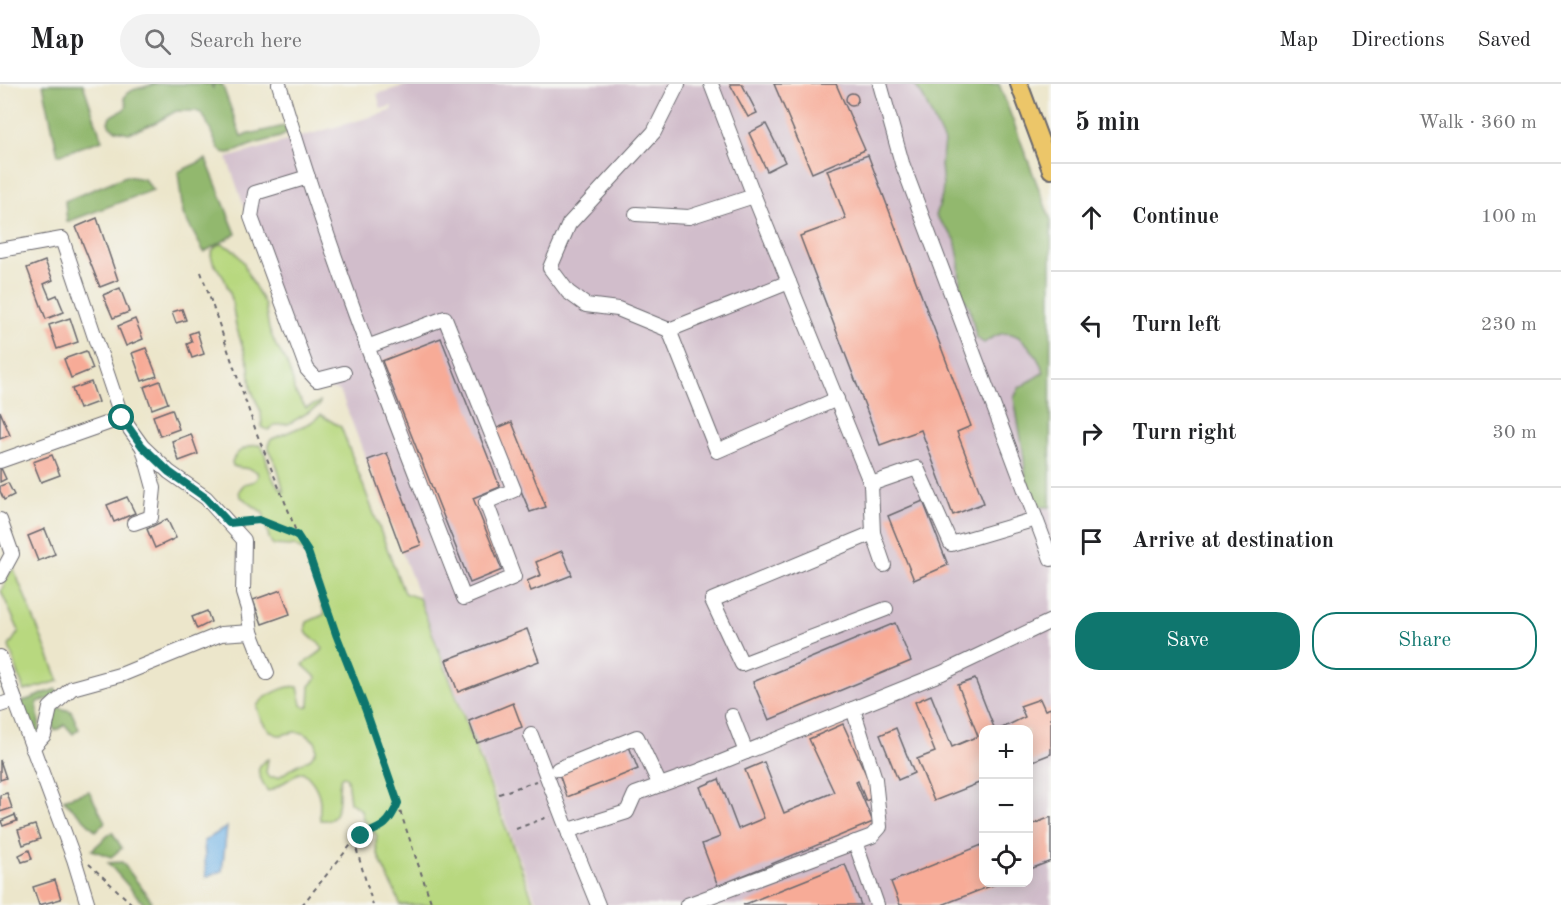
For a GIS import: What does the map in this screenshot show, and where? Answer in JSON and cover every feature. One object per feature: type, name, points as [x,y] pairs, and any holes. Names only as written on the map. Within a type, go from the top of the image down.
[{"type":"main road","points":[[1019,84],[1051,170]]},
{"type":"street","points":[[279,84],[308,177],[367,347],[464,598],[514,577],[486,502],[514,490],[445,318],[367,347]]},
{"type":"street","points":[[678,84],[654,132],[569,224],[549,268],[568,292],[586,305],[618,309],[669,330],[789,282]]},
{"type":"street","points":[[711,84],[754,196],[872,484],[873,533],[885,565]]},
{"type":"street","points":[[880,84],[902,163],[1051,559]]},
{"type":"street","points":[[308,177],[255,193],[251,217],[307,369],[317,381],[344,373]]},
{"type":"street","points":[[636,214],[689,217],[754,196]]},
{"type":"street","points":[[0,250],[63,239],[122,418],[142,446],[169,472],[206,498],[244,540],[243,593],[251,632],[267,673]]},
{"type":"street","points":[[669,330],[717,451],[837,399]]},
{"type":"street","points":[[0,461],[122,418]]},
{"type":"street","points":[[134,523],[151,517],[154,488],[142,446]]},
{"type":"street","points":[[872,484],[917,468],[951,544],[1036,519]]},
{"type":"street","points":[[0,520],[12,554],[0,576]]},
{"type":"street","points":[[873,533],[712,600],[742,664],[886,609]]},
{"type":"street","points":[[569,834],[573,829],[627,812],[635,794],[942,674],[1051,621]]},
{"type":"street","points":[[32,748],[44,735],[50,708],[72,688],[123,674],[221,634],[251,632]]},
{"type":"street","points":[[0,657],[74,859],[88,905]]},
{"type":"street","points":[[0,705],[15,700]]},
{"type":"street","points":[[687,905],[872,836],[880,827],[875,780],[853,709]]},
{"type":"street","points":[[732,716],[746,752]]},
{"type":"street","points":[[531,735],[552,773],[561,813],[598,905]]},
{"type":"street","points":[[552,773],[637,736],[660,785]]},
{"type":"street","points":[[855,842],[877,905]]},
{"type":"path","points":[[201,272],[257,434],[297,535],[308,552],[336,634],[365,708],[432,905]]},
{"type":"path","points":[[229,523],[259,520],[297,535]]},
{"type":"path","points":[[499,794],[552,773]]},
{"type":"path","points":[[302,905],[354,841],[391,819],[398,803]]},
{"type":"path","points":[[516,829],[561,813]]},
{"type":"path","points":[[354,841],[373,905]]},
{"type":"path","points":[[86,861],[133,905]]},
{"type":"shaded area","points":[[410,84],[943,84],[1051,360],[1051,905],[538,905],[340,391],[307,384],[227,158],[391,111],[392,106],[381,109],[377,94]]},
{"type":"green space","points":[[43,84],[83,84],[102,140],[58,155]]},
{"type":"green space","points":[[154,84],[211,84],[213,89],[213,84],[222,84],[241,136],[284,126],[286,134],[228,153],[218,148],[206,120],[201,113],[196,111],[176,111],[155,123],[129,133],[110,126],[108,122],[110,117],[127,106],[124,98],[127,94]]},
{"type":"green space","points":[[914,84],[999,84],[1051,221],[1050,507],[1041,507],[1026,480],[1014,398],[1019,388],[1044,372],[1028,345],[1015,335],[1008,333],[994,336],[984,343],[976,337],[970,308],[960,288],[959,259],[955,239],[936,216],[942,196],[941,165],[944,142],[922,95]]},
{"type":"green space","points":[[206,159],[236,234],[204,252],[183,214],[178,172]]},
{"type":"green space","points":[[126,176],[144,179],[153,190],[67,222],[65,201]]},
{"type":"green space","points":[[222,244],[234,250],[244,263],[265,305],[269,329],[276,346],[285,359],[294,391],[306,408],[320,402],[319,406],[288,424],[276,425],[268,430],[262,427],[261,412],[251,389],[249,366],[236,326],[231,296],[211,255],[218,245]]},
{"type":"green space","points":[[321,415],[341,427],[404,593],[419,598],[535,905],[400,905],[377,851],[377,836],[363,819],[361,810],[350,802],[347,778],[341,777],[339,802],[333,818],[320,820],[320,800],[317,791],[313,782],[303,772],[267,791],[260,778],[260,766],[268,759],[266,773],[269,777],[279,777],[311,758],[316,751],[316,743],[304,733],[294,732],[280,735],[271,732],[259,715],[257,706],[264,698],[276,692],[288,687],[298,687],[302,705],[309,706],[310,686],[317,678],[303,665],[323,649],[306,632],[307,622],[325,614],[319,599],[321,589],[305,553],[293,545],[273,545],[263,513],[240,496],[239,491],[244,484],[256,480],[257,472],[233,466],[232,462],[243,449],[260,445],[272,476],[284,492],[277,466],[269,451],[269,442],[310,423]]},
{"type":"green space","points":[[13,567],[59,681],[24,691],[9,646],[19,631],[1,591]]},
{"type":"green space","points":[[56,689],[58,697],[37,702],[40,733],[32,735],[21,702]]},
{"type":"green space","points":[[54,707],[71,711],[79,729],[73,734],[65,725],[55,731],[50,720]]},
{"type":"green space","points":[[89,791],[105,822],[96,831],[63,799]]},
{"type":"green space","points":[[112,832],[122,848],[111,857],[92,850]]},
{"type":"green space","points":[[122,862],[151,900],[150,905],[145,905],[108,863]]},
{"type":"water","points":[[227,827],[222,871],[206,877],[204,841]]},
{"type":"building","points":[[730,84],[742,84],[757,113],[748,117]]},
{"type":"building","points":[[774,84],[836,84],[865,150],[812,173]]},
{"type":"building","points":[[854,93],[857,94],[857,104],[850,105],[847,104],[846,97],[847,94]]},
{"type":"building","points":[[766,124],[785,162],[767,171],[749,133]]},
{"type":"building","points":[[868,155],[971,426],[957,432],[984,503],[953,515],[921,430],[880,445],[800,236],[846,219],[827,170]]},
{"type":"building","points":[[97,218],[118,280],[100,287],[76,227]]},
{"type":"building","points":[[45,261],[53,280],[44,284],[50,298],[57,295],[64,312],[46,319],[27,268]]},
{"type":"building","points":[[120,288],[129,312],[113,318],[103,295]]},
{"type":"building","points":[[182,309],[186,320],[176,323],[172,312]]},
{"type":"building","points":[[70,318],[78,342],[57,349],[49,325]]},
{"type":"building","points":[[135,319],[143,339],[126,346],[118,326]]},
{"type":"building","points":[[197,331],[204,354],[192,358],[187,344],[192,342],[189,334]]},
{"type":"building","points":[[441,338],[500,487],[473,498],[502,570],[470,583],[382,361]]},
{"type":"building","points":[[146,348],[157,376],[142,381],[132,353]]},
{"type":"building","points":[[86,351],[93,369],[71,378],[64,359]]},
{"type":"building","points":[[160,381],[168,403],[152,409],[144,387]]},
{"type":"building","points":[[91,382],[98,402],[79,409],[72,389]]},
{"type":"building","points":[[172,409],[179,429],[160,436],[153,416]]},
{"type":"building","points":[[0,411],[10,435],[0,439]]},
{"type":"building","points":[[512,422],[546,507],[530,512],[495,429]]},
{"type":"building","points":[[191,434],[198,454],[179,461],[172,441]]},
{"type":"building","points":[[387,453],[421,545],[402,552],[368,460]]},
{"type":"building","points":[[52,455],[60,475],[41,482],[33,462]]},
{"type":"building","points":[[0,466],[6,479],[0,482]]},
{"type":"building","points":[[8,483],[14,495],[4,500],[0,486]]},
{"type":"building","points":[[127,497],[135,513],[114,522],[107,505]]},
{"type":"building","points":[[923,501],[948,565],[914,580],[888,516]]},
{"type":"building","points":[[167,519],[176,538],[155,548],[147,529]]},
{"type":"building","points":[[45,529],[55,554],[38,561],[28,536]]},
{"type":"building","points":[[562,551],[572,575],[531,591],[527,581],[541,575],[536,562]]},
{"type":"building","points":[[281,590],[290,614],[262,624],[253,600]]},
{"type":"building","points":[[207,611],[211,622],[197,629],[192,617]]},
{"type":"building","points":[[895,623],[911,661],[769,720],[753,682]]},
{"type":"building","points":[[527,629],[539,661],[458,692],[446,660]]},
{"type":"building","points":[[975,679],[993,725],[979,725],[979,783],[934,801],[917,759],[935,752],[915,702],[931,695],[952,747],[978,736],[958,685]]},
{"type":"building","points":[[1040,699],[1045,710],[1051,708],[1051,754],[1033,761],[1033,725],[1008,725],[1025,717],[1020,706]]},
{"type":"building","points":[[513,703],[522,727],[477,743],[469,721]]},
{"type":"building","points":[[843,724],[876,796],[866,801],[858,781],[856,782],[873,822],[718,886],[702,844],[720,837],[700,787],[719,779],[738,829],[764,818],[745,770],[764,762],[784,813],[834,792],[809,739]]},
{"type":"building","points":[[896,728],[914,773],[898,780],[880,735]]},
{"type":"building","points":[[628,744],[638,769],[567,797],[558,771]]},
{"type":"building","points":[[0,760],[6,778],[0,780]]},
{"type":"building","points":[[7,793],[12,808],[0,812],[0,795]]},
{"type":"building","points":[[15,815],[17,821],[3,826],[1,821]]},
{"type":"building","points":[[1051,817],[1051,861],[1033,868],[1033,833],[1033,824]]},
{"type":"building","points":[[35,825],[40,839],[23,845],[18,830]]},
{"type":"building","points":[[979,846],[979,887],[988,887],[942,905],[900,905],[891,882]]},
{"type":"building","points":[[29,850],[32,859],[22,862],[19,855]]},
{"type":"building","points":[[845,864],[861,905],[743,905]]},
{"type":"building","points":[[55,880],[61,899],[39,905],[33,887]]},
{"type":"route","points":[[122,418],[142,446],[169,472],[206,498],[229,523],[259,520],[297,535],[308,552],[398,803],[391,819],[379,828],[361,836]]}]
